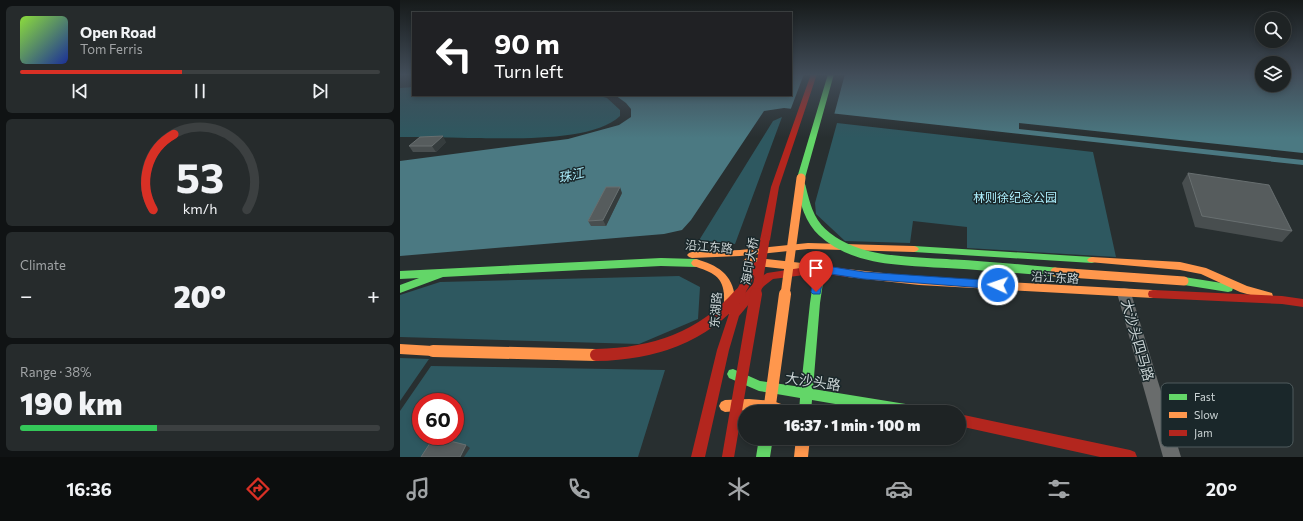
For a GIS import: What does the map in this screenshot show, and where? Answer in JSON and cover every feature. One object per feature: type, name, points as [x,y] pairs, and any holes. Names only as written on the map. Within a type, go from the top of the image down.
[{"type":"main road","name":"海印大桥","points":[[728,457],[739,385],[775,187],[806,95]]},
{"type":"main road","points":[[770,405],[801,178],[825,95]]},
{"type":"main road","points":[[801,178],[804,207],[817,228],[840,246],[864,255],[881,259],[912,262],[1184,281],[1206,284],[1282,300]]},
{"type":"main road","points":[[400,349],[616,355],[658,348],[692,332],[714,318],[733,302],[750,278],[765,240]]},
{"type":"main road","points":[[692,255],[740,253],[808,246],[880,247],[1180,266],[1203,271],[1244,289],[1282,300]]},
{"type":"main road","name":"沿江东路","points":[[400,267],[586,258],[692,255],[820,269],[864,276],[1124,293],[1282,300],[1303,303]]},
{"type":"main road","name":"沿江东路","points":[[400,275],[611,264],[676,263],[697,264],[713,267],[722,274]]},
{"type":"main road","points":[[698,457],[723,350],[734,314],[760,283],[771,276],[820,269],[815,303],[806,405]]},
{"type":"main road","points":[[400,289],[442,274]]},
{"type":"main road","name":"东湖路","points":[[722,274],[729,288],[730,302],[723,350]]},
{"type":"main road","name":"大沙头路","points":[[723,350],[726,366],[737,377],[759,386],[879,405]]},
{"type":"main road","points":[[708,414],[722,406],[734,404],[748,405]]},
{"type":"main road","points":[[966,422],[1130,457]]},
{"type":"main road","points":[[763,457],[765,445]]},
{"type":"main road","points":[[801,457],[802,445]]},
{"type":"street","name":"大沙头四马路","points":[[1124,293],[1161,419]]},
{"type":"street","name":"大沙头四马路","points":[[1169,447],[1172,457]]},
{"type":"green space","points":[[400,95],[600,96],[607,98],[620,110],[620,116],[607,125],[590,131],[570,135],[525,138],[400,137]]},
{"type":"green space","points":[[782,117],[735,244],[698,242],[773,121]]},
{"type":"green space","name":"林则徐纪念公园","points":[[837,123],[1093,152],[1116,257],[967,248],[967,227],[913,221],[910,243],[845,241],[816,214],[815,203]]},
{"type":"green space","points":[[679,276],[700,287],[698,319],[639,344],[400,337],[400,295],[440,282]]},
{"type":"green space","points":[[400,358],[429,359],[400,401]]},
{"type":"green space","points":[[431,366],[665,370],[638,457],[400,457],[400,411],[412,394],[412,445],[464,445],[464,393],[412,393]]},
{"type":"water","name":"珠江","points":[[1303,95],[1303,165],[784,108],[764,111],[691,220],[682,230],[664,234],[400,256],[400,161],[568,139],[619,125],[631,117],[631,109],[616,96]]},
{"type":"pier","points":[[796,95],[839,95],[834,115],[790,111]]},
{"type":"pier","points":[[1019,123],[1303,153],[1303,160],[1019,129]]},
{"type":"building","points":[[443,136],[432,146],[409,146],[420,137]]},
{"type":"building","points":[[1188,173],[1269,185],[1292,231],[1202,216]]},
{"type":"building","points":[[606,187],[620,187],[603,220],[588,221]]},
{"type":"building","points":[[429,445],[466,445],[460,457],[421,457]]},
{"type":"traffic: fast","points":[[801,178],[825,95]]},
{"type":"traffic: fast","points":[[801,186],[806,207],[812,220],[820,231],[840,245],[855,251],[872,256],[905,261],[1055,272]]},
{"type":"traffic: fast","points":[[914,249],[1092,260]]},
{"type":"traffic: fast","points":[[400,275],[661,262],[696,263]]},
{"type":"traffic: fast","points":[[806,405],[815,303],[820,269]]},
{"type":"traffic: fast","points":[[400,289],[442,273]]},
{"type":"traffic: fast","points":[[1184,281],[1228,288]]},
{"type":"traffic: fast","points":[[733,374],[759,386],[875,405]]},
{"type":"traffic: fast","points":[[763,457],[765,445]]},
{"type":"traffic: slow","points":[[770,405],[801,178]]},
{"type":"traffic: slow","points":[[692,255],[740,253],[808,246],[914,249]]},
{"type":"traffic: slow","points":[[1092,260],[1180,266],[1203,271],[1244,289],[1268,296]]},
{"type":"traffic: slow","points":[[748,261],[802,267]]},
{"type":"traffic: slow","points":[[696,263],[713,269],[720,273],[724,278],[729,292],[729,310]]},
{"type":"traffic: slow","points":[[1055,272],[1184,281]]},
{"type":"traffic: slow","points":[[847,273],[919,281],[1153,294]]},
{"type":"traffic: slow","points":[[400,349],[433,351]]},
{"type":"traffic: slow","points":[[433,351],[596,355]]},
{"type":"traffic: slow","points":[[725,406],[738,405]]},
{"type":"traffic: slow","points":[[801,457],[802,445]]},
{"type":"traffic: jam","points":[[765,240],[775,187],[807,95]]},
{"type":"traffic: jam","points":[[728,457],[765,240]]},
{"type":"traffic: jam","points":[[596,355],[611,355],[649,350],[667,345],[689,334],[701,327],[732,303],[744,288],[755,266]]},
{"type":"traffic: jam","points":[[698,457],[723,350],[734,314],[760,283],[771,276],[820,269],[847,273]]},
{"type":"traffic: jam","points":[[1153,294],[1282,300],[1303,303]]},
{"type":"traffic: jam","points":[[966,422],[1130,457]]},
{"type":"route","points":[[816,292],[820,269],[864,276],[998,285]]}]
